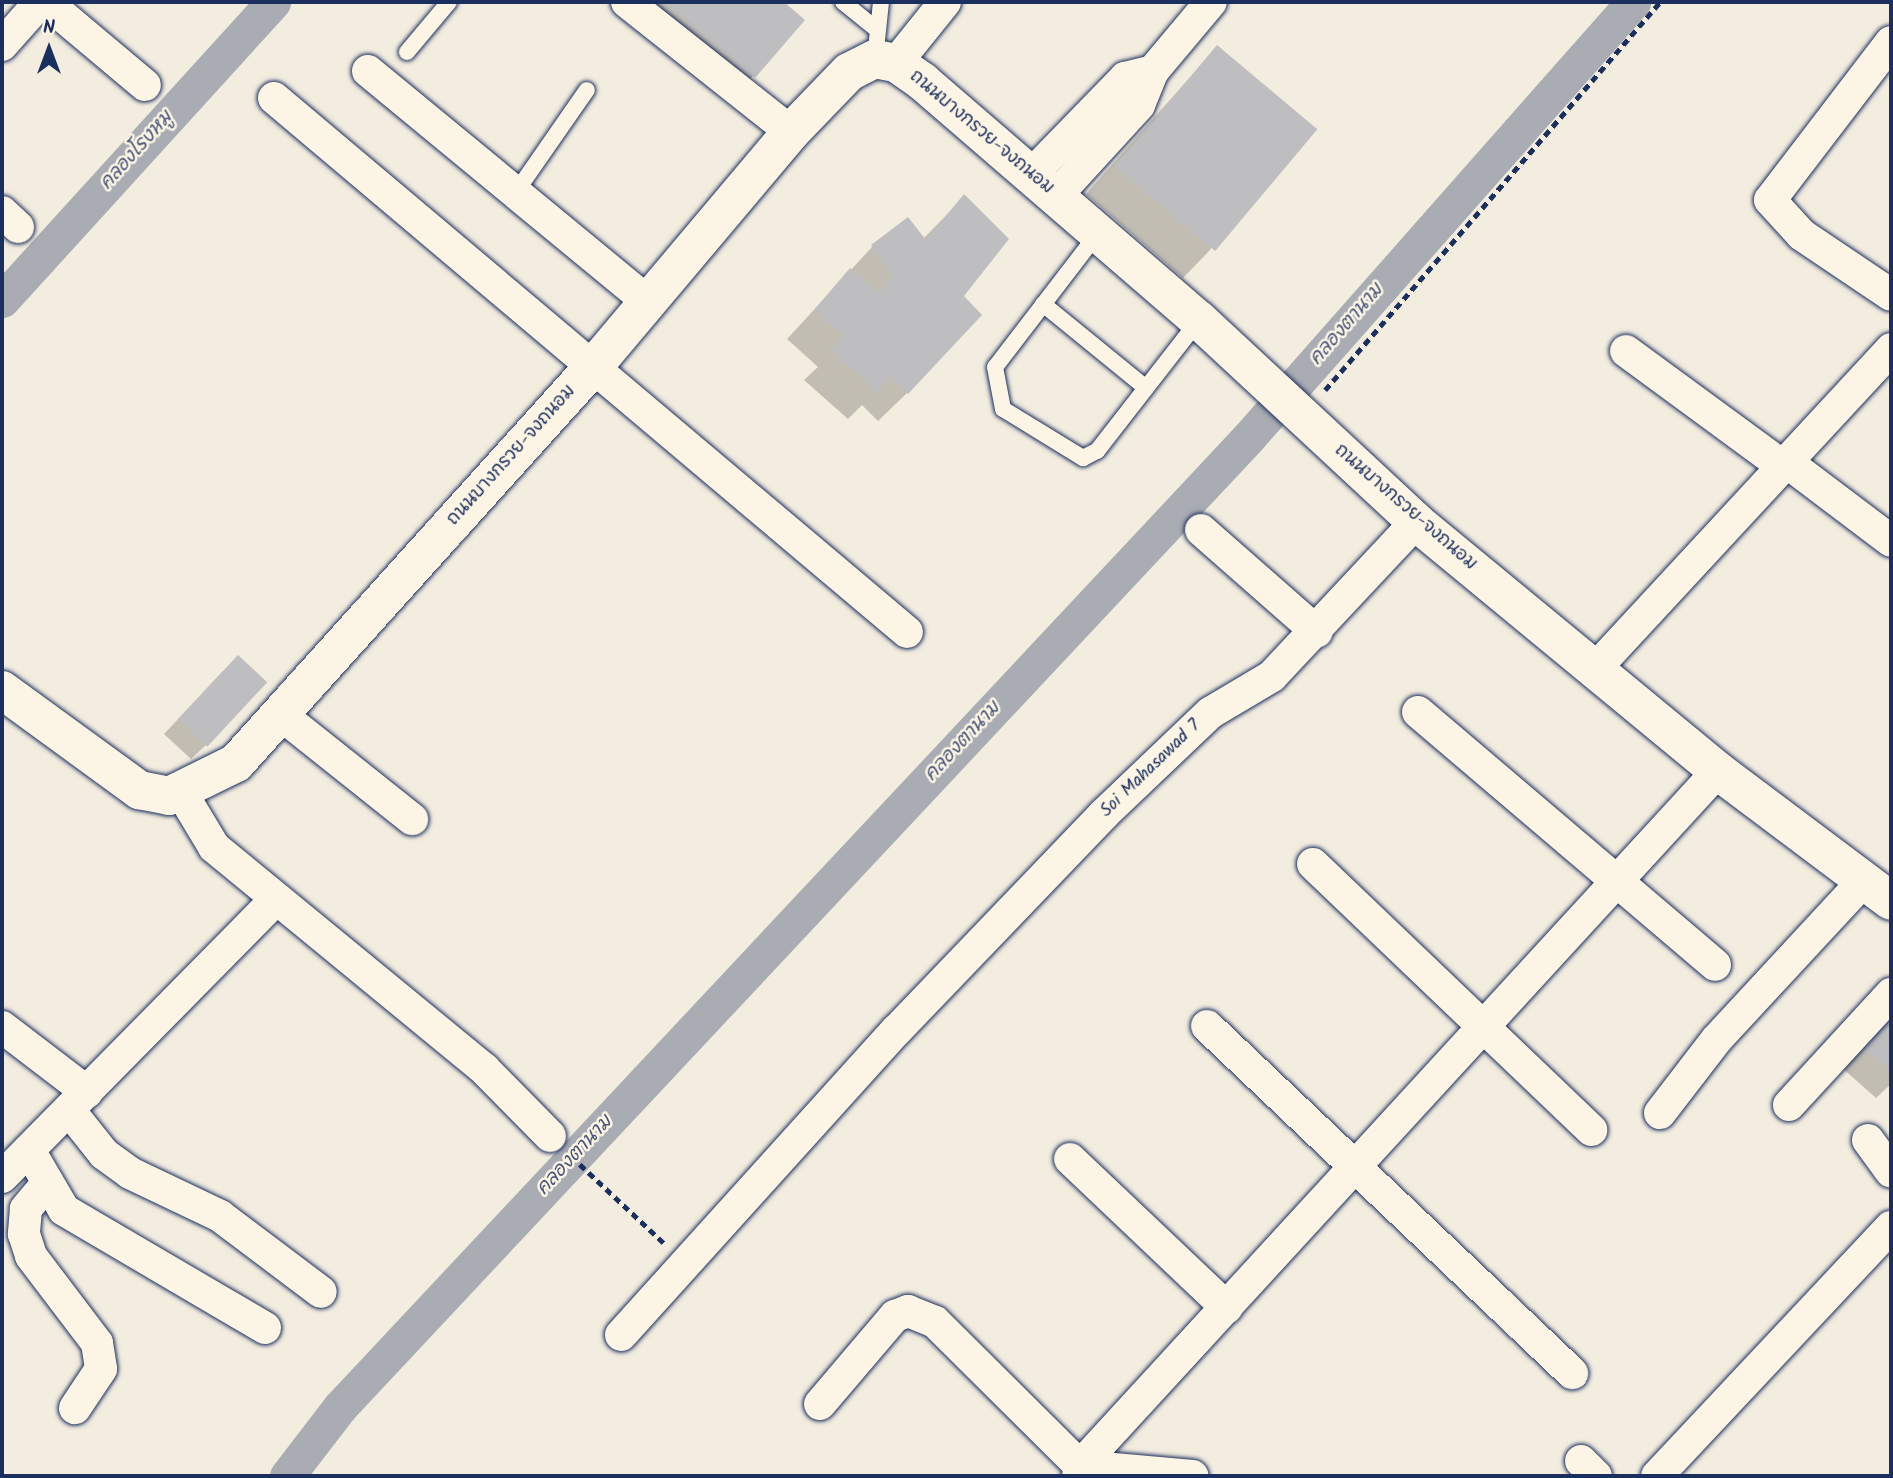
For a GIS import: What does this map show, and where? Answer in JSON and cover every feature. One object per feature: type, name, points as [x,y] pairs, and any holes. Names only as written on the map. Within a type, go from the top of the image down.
[{"type":"street","points":[[2,45],[40,2]]},
{"type":"street","points":[[46,2],[145,85]]},
{"type":"street","points":[[627,2],[791,132]]},
{"type":"street","points":[[882,50],[945,2]]},
{"type":"street","points":[[1044,185],[1125,78],[1153,71],[1211,2]]},
{"type":"street","points":[[1891,42],[1777,183],[1770,200],[1802,235],[1891,295]]},
{"type":"street","name":"ถนนบางกรวย-จงถนอม","points":[[181,792],[236,762],[594,366],[791,132],[849,72],[882,50],[1044,185],[1199,320],[1416,522],[1718,771],[1877,890]]},
{"type":"street","points":[[368,71],[647,301]]},
{"type":"street","points":[[274,98],[907,632]]},
{"type":"street","points":[[1595,669],[1891,349]]},
{"type":"street","points":[[1626,351],[1891,541]]},
{"type":"street","name":"Soi Mahasawad 7","points":[[621,1335],[897,1030],[1210,713],[1255,691],[1317,632],[1416,522]]},
{"type":"street","points":[[1201,530],[1317,632]]},
{"type":"street","points":[[2,691],[139,790],[181,792],[214,847],[484,1069],[550,1136]]},
{"type":"street","points":[[1418,712],[1715,965]]},
{"type":"street","points":[[280,714],[412,820]]},
{"type":"street","points":[[1079,1471],[1489,1026],[1718,771]]},
{"type":"street","points":[[1313,864],[1489,1026],[1591,1130]]},
{"type":"street","points":[[1660,1113],[1717,1039],[1877,890]]},
{"type":"street","points":[[2,1177],[276,899]]},
{"type":"street","points":[[1789,1105],[1891,994]]},
{"type":"street","points":[[1208,1026],[1572,1373]]},
{"type":"street","points":[[2,1027],[78,1101],[104,1154],[130,1172],[220,1216],[321,1292]]},
{"type":"street","points":[[1868,1140],[1891,1172]]},
{"type":"street","points":[[29,1150],[45,1186],[82,1222],[265,1328]]},
{"type":"street","points":[[1070,1160],[1227,1308]]},
{"type":"street","points":[[45,1186],[26,1209],[23,1234],[32,1256],[97,1343],[102,1369],[75,1408]]},
{"type":"street","points":[[1657,1476],[1891,1227]]},
{"type":"street","points":[[820,1404],[895,1316],[919,1313],[1079,1471],[1193,1476]]},
{"type":"lane","points":[[407,52],[449,2]]},
{"type":"lane","points":[[843,2],[882,50]]},
{"type":"lane","points":[[881,2],[882,50]]},
{"type":"lane","points":[[516,192],[587,90]]},
{"type":"lane","points":[[1098,233],[995,367],[1003,409],[1083,458],[1097,451],[1199,320]]},
{"type":"lane","points":[[1043,304],[1146,388]]},
{"type":"path","points":[[1328,380],[1660,2]]},
{"type":"path","points":[[550,1136],[687,1264]]},
{"type":"building","points":[[664,2],[784,2],[805,20],[755,78]]},
{"type":"building","points":[[1217,45],[1317,129],[1215,251],[1115,167]]},
{"type":"building","points":[[964,194],[1009,239],[964,296],[982,315],[908,394],[889,376],[878,392],[831,351],[845,337],[814,310],[850,268],[879,294],[893,275],[871,245],[908,217],[926,240]]},
{"type":"building","points":[[238,655],[267,682],[207,747],[178,719]]},
{"type":"building","points":[[1891,1011],[1891,1071],[1861,1045]]},
{"type":"waterway","name":"คลองโรงหมู","points":[[2,300],[273,2]]},
{"type":"waterway","name":"คลองตานาม","points":[[287,1476],[340,1407],[1248,438],[1633,2]]}]
